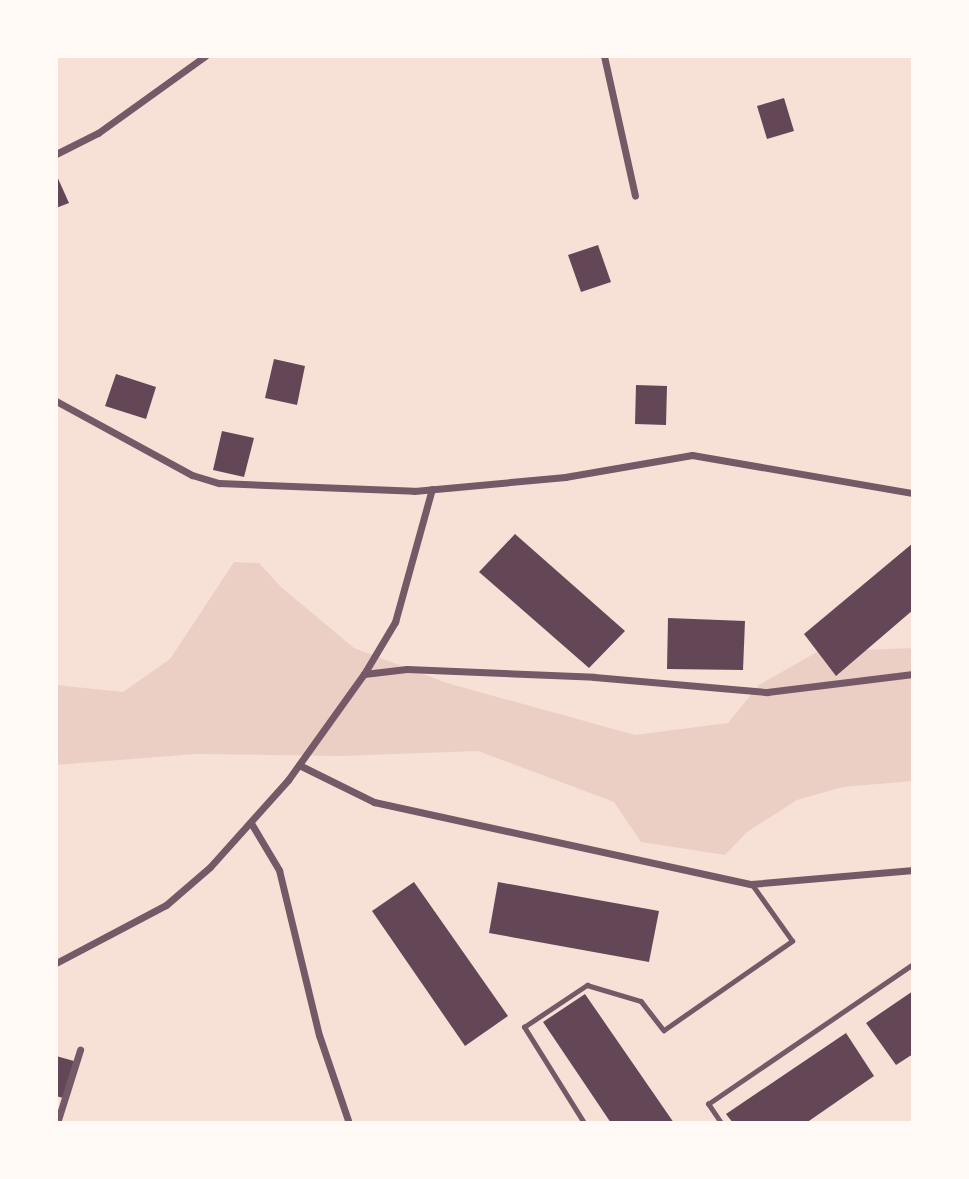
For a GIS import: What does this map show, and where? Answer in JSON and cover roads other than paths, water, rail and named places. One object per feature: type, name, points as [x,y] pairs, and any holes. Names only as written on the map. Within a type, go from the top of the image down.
[{"type":"street","points":[[56,155],[98,132],[205,56]]},
{"type":"street","points":[[604,56],[635,195]]},
{"type":"street","points":[[56,401],[192,475],[219,483],[432,489],[618,470],[692,455],[913,493]]},
{"type":"street","points":[[56,963],[166,905],[251,822],[299,765],[365,674],[395,622],[432,489]]},
{"type":"street","points":[[365,674],[407,669],[594,677],[768,692],[913,674]]},
{"type":"street","points":[[299,765],[374,802],[751,884],[913,870]]},
{"type":"street","points":[[251,822],[279,870],[319,1035],[349,1123]]},
{"type":"street","points":[[57,1123],[79,1050]]},
{"type":"lane","points":[[584,1123],[524,1027],[587,985],[641,1001],[664,1030],[792,941],[751,884]]},
{"type":"lane","points":[[721,1123],[708,1104],[913,964]]}]
